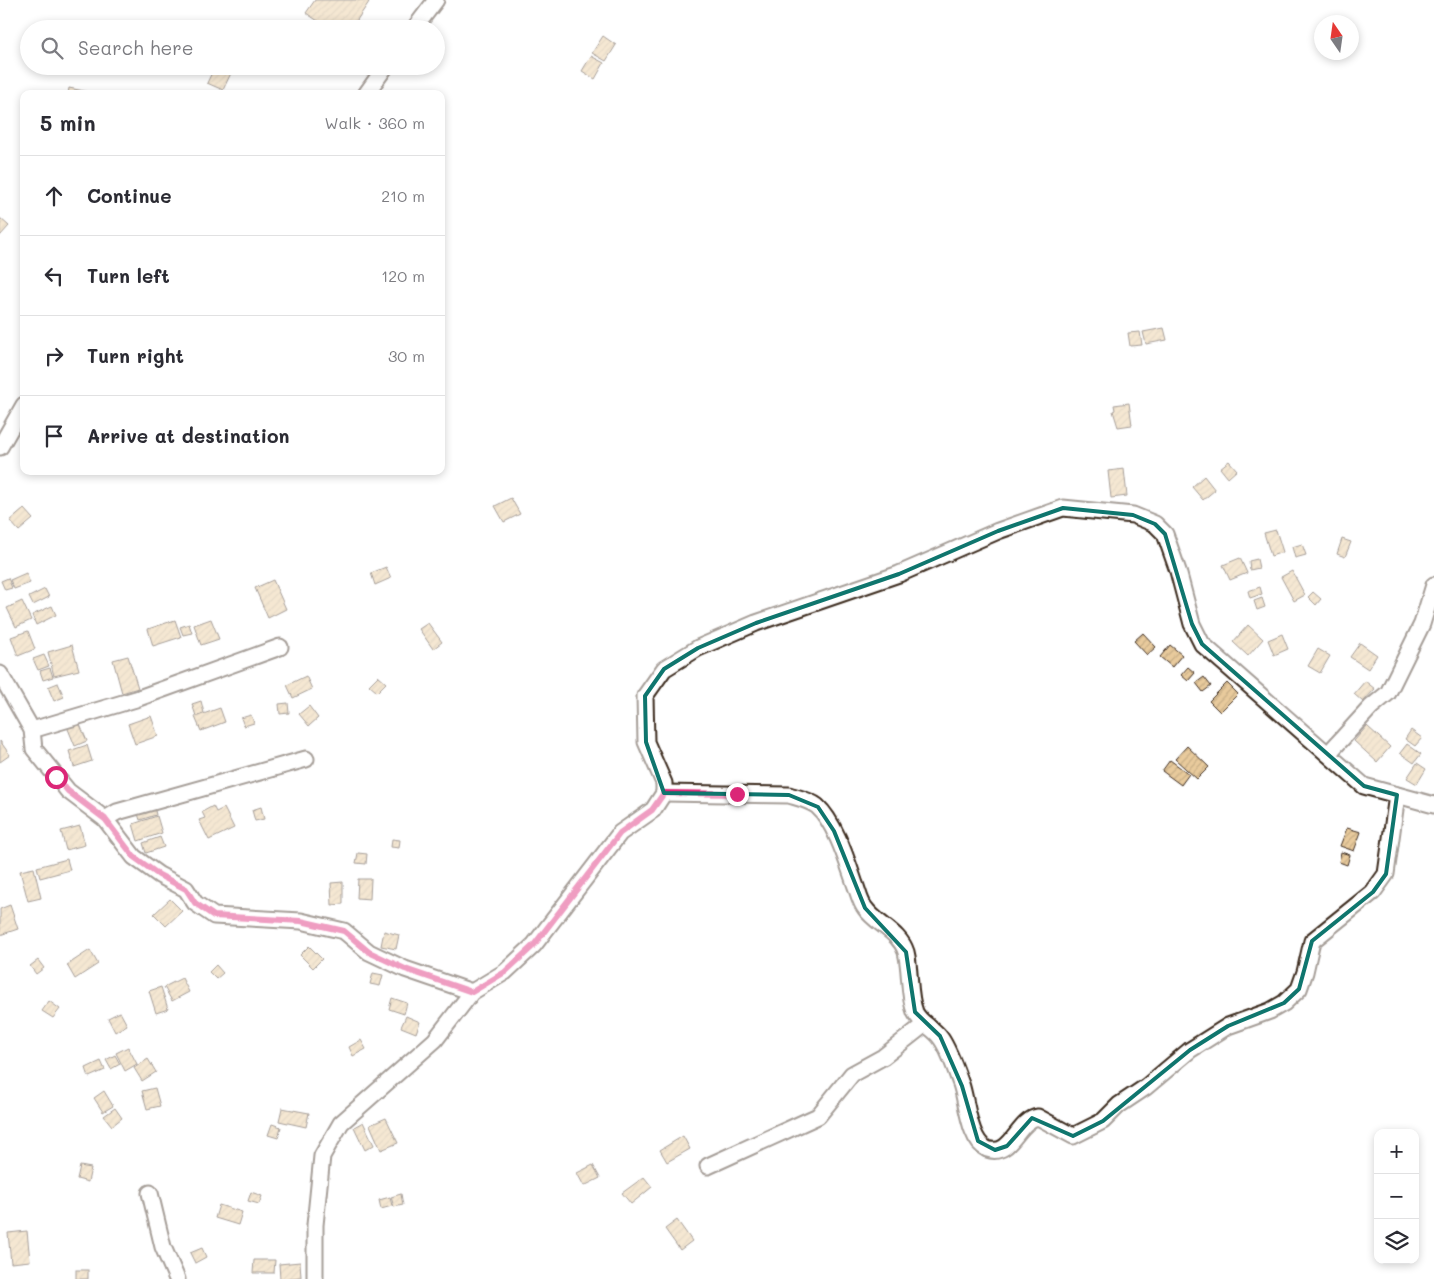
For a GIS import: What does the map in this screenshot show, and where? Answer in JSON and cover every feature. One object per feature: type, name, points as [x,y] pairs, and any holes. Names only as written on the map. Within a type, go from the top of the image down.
[{"type":"street","points":[[421,20],[436,0]]},
{"type":"street","points":[[369,90],[380,75]]},
{"type":"street","points":[[0,447],[20,412]]},
{"type":"street","points":[[315,1279],[315,1225],[322,1156],[341,1123],[434,1040],[472,992],[505,972],[534,945],[620,833],[652,810],[664,793],[664,784],[646,742],[645,696],[664,669],[698,648],[756,623],[898,574],[998,531],[1063,508],[1133,515],[1155,524],[1164,534],[1178,571],[1192,624],[1202,644],[1364,786],[1434,805]]},
{"type":"street","points":[[1328,754],[1371,707],[1388,693],[1422,624],[1434,585]]},
{"type":"street","points":[[32,730],[136,699],[280,647]]},
{"type":"street","points":[[0,674],[32,730],[34,749],[68,791],[105,819],[134,857],[159,875],[186,889],[195,903],[214,916],[301,921],[344,931],[369,952],[405,969],[472,992]]},
{"type":"street","points":[[105,819],[117,812],[306,759]]},
{"type":"street","points":[[664,793],[789,795],[806,800],[818,807],[834,831],[865,908],[899,940],[906,952],[915,1012],[924,1024],[940,1036],[962,1086],[970,1123],[978,1141],[986,1148],[995,1150],[1007,1146],[1026,1121],[1032,1118],[1038,1117],[1073,1136],[1103,1121],[1119,1105],[1146,1087],[1190,1050],[1228,1026],[1270,1012],[1284,1003],[1299,989],[1312,940],[1373,892],[1386,874],[1397,795]]},
{"type":"street","points":[[708,1166],[818,1116],[852,1074],[883,1057],[924,1024]]},
{"type":"street","points":[[150,1194],[163,1247],[177,1279]]},
{"type":"highlighted area","points":[[1063,508],[1133,515],[1155,524],[1165,534],[1192,624],[1202,644],[1364,786],[1397,795],[1386,874],[1373,892],[1312,941],[1299,989],[1284,1003],[1228,1026],[1190,1050],[1103,1121],[1073,1136],[1032,1118],[1007,1146],[995,1150],[978,1141],[962,1086],[940,1036],[915,1012],[906,952],[865,908],[834,831],[818,807],[789,795],[664,793],[646,742],[645,696],[664,669],[698,648],[756,623],[899,574],[998,531]]},
{"type":"building","points":[[315,0],[366,0],[369,2],[357,20],[316,20],[306,13]]},
{"type":"building","points":[[603,36],[616,45],[606,61],[592,53]]},
{"type":"building","points":[[591,56],[604,63],[595,79],[582,71]]},
{"type":"building","points":[[211,75],[230,75],[223,90],[207,83]]},
{"type":"building","points":[[0,218],[9,226],[0,236]]},
{"type":"building","points":[[1164,328],[1167,340],[1146,344],[1143,332]]},
{"type":"building","points":[[1140,332],[1142,345],[1130,346],[1128,333]]},
{"type":"building","points":[[1129,403],[1132,425],[1118,427],[1113,411],[1115,410],[1114,405]]},
{"type":"building","points":[[1229,461],[1237,470],[1228,478],[1220,468]]},
{"type":"building","points":[[1124,469],[1127,496],[1111,498],[1108,471]]},
{"type":"building","points":[[1204,476],[1215,490],[1203,500],[1192,487]]},
{"type":"building","points":[[511,498],[520,514],[504,522],[495,506]]},
{"type":"building","points":[[24,509],[33,519],[19,531],[10,521]]},
{"type":"building","points":[[1276,530],[1283,552],[1271,556],[1264,533]]},
{"type":"building","points":[[1342,539],[1351,542],[1345,557],[1337,554]]},
{"type":"building","points":[[1302,544],[1306,555],[1295,558],[1292,547]]},
{"type":"building","points":[[1240,558],[1247,573],[1230,580],[1223,565]]},
{"type":"building","points":[[1257,559],[1259,568],[1250,570],[1249,561]]},
{"type":"building","points":[[386,567],[391,578],[375,585],[371,573]]},
{"type":"building","points":[[1292,571],[1305,595],[1294,601],[1281,577]]},
{"type":"building","points":[[26,573],[30,583],[14,589],[10,580]]},
{"type":"building","points":[[8,578],[12,588],[5,590],[1,581]]},
{"type":"building","points":[[273,580],[286,609],[268,618],[255,588]]},
{"type":"building","points":[[1260,587],[1262,594],[1250,598],[1248,591]]},
{"type":"building","points":[[45,589],[49,597],[33,605],[29,597]]},
{"type":"building","points":[[1313,592],[1321,599],[1316,605],[1308,597]]},
{"type":"building","points":[[1262,598],[1265,607],[1257,610],[1254,601]]},
{"type":"building","points":[[22,601],[31,620],[16,627],[7,608]]},
{"type":"building","points":[[52,606],[56,615],[36,625],[32,615]]},
{"type":"building","points":[[211,619],[219,639],[201,645],[194,625]]},
{"type":"building","points":[[175,620],[181,637],[153,646],[148,629]]},
{"type":"building","points":[[428,623],[442,642],[433,649],[419,629]]},
{"type":"building","points":[[189,624],[192,633],[183,635],[180,627]]},
{"type":"building","points":[[1248,625],[1263,639],[1248,656],[1233,642]]},
{"type":"building","points":[[28,631],[35,649],[18,656],[11,637]]},
{"type":"building","points":[[1143,633],[1156,647],[1147,655],[1134,641]]},
{"type":"building","points":[[1282,634],[1288,649],[1274,655],[1268,640]]},
{"type":"building","points":[[1360,643],[1377,655],[1368,669],[1350,657]]},
{"type":"building","points":[[72,645],[79,670],[54,676],[48,652]]},
{"type":"building","points":[[1170,645],[1182,655],[1172,667],[1160,657]]},
{"type":"building","points":[[1318,649],[1330,656],[1320,673],[1308,666]]},
{"type":"building","points":[[44,655],[49,666],[38,670],[33,659]]},
{"type":"building","points":[[128,656],[138,688],[122,693],[113,660]]},
{"type":"building","points":[[1188,667],[1195,673],[1188,681],[1181,675]]},
{"type":"building","points":[[50,668],[53,677],[43,680],[40,671]]},
{"type":"building","points":[[306,676],[312,689],[293,698],[287,685]]},
{"type":"building","points":[[378,676],[386,683],[377,692],[369,685]]},
{"type":"building","points":[[1204,677],[1211,686],[1203,692],[1196,683]]},
{"type":"building","points":[[1365,681],[1375,689],[1363,702],[1354,694]]},
{"type":"building","points":[[58,683],[64,697],[54,701],[48,687]]},
{"type":"building","points":[[1227,683],[1238,694],[1220,712],[1209,701]]},
{"type":"building","points":[[201,701],[204,713],[196,716],[192,704]]},
{"type":"building","points":[[288,703],[289,713],[280,714],[279,704]]},
{"type":"building","points":[[309,706],[318,718],[309,726],[299,714]]},
{"type":"building","points":[[220,708],[225,722],[201,731],[195,717]]},
{"type":"building","points":[[251,715],[254,723],[244,726],[241,718]]},
{"type":"building","points":[[151,716],[158,736],[135,744],[128,724]]},
{"type":"building","points":[[78,720],[87,741],[75,746],[66,724]]},
{"type":"building","points":[[1367,726],[1390,747],[1377,762],[1354,741]]},
{"type":"building","points":[[1411,730],[1422,738],[1415,746],[1405,739]]},
{"type":"building","points":[[0,741],[10,755],[0,762]]},
{"type":"building","points":[[1407,744],[1421,754],[1414,763],[1400,753]]},
{"type":"building","points":[[87,745],[92,761],[74,767],[69,751]]},
{"type":"building","points":[[1187,746],[1209,767],[1197,779],[1175,759]]},
{"type":"building","points":[[1170,760],[1189,774],[1181,785],[1162,771]]},
{"type":"building","points":[[1417,763],[1426,769],[1417,784],[1407,778]]},
{"type":"building","points":[[154,806],[156,815],[140,820],[137,811]]},
{"type":"building","points":[[213,806],[216,812],[224,808],[234,828],[209,840],[199,820],[205,818],[202,812]]},
{"type":"building","points":[[261,807],[264,819],[255,821],[252,810]]},
{"type":"building","points":[[157,816],[162,833],[138,841],[133,824]]},
{"type":"building","points":[[80,826],[85,845],[66,850],[61,831]]},
{"type":"building","points":[[1347,828],[1361,832],[1354,851],[1340,846]]},
{"type":"building","points":[[160,837],[164,847],[146,853],[143,843]]},
{"type":"building","points":[[392,839],[400,840],[399,848],[391,847]]},
{"type":"building","points":[[1341,852],[1350,855],[1347,865],[1339,862]]},
{"type":"building","points":[[358,853],[367,854],[366,864],[356,863]]},
{"type":"building","points":[[67,859],[70,870],[40,878],[37,867]]},
{"type":"building","points":[[34,868],[41,898],[28,901],[20,871]]},
{"type":"building","points":[[358,879],[371,879],[370,899],[357,898]]},
{"type":"building","points":[[343,882],[343,904],[332,905],[331,883]]},
{"type":"building","points":[[170,899],[182,911],[166,926],[154,914]]},
{"type":"building","points":[[10,905],[18,929],[0,935],[0,909]]},
{"type":"building","points":[[384,931],[399,935],[396,949],[381,946]]},
{"type":"building","points":[[309,946],[322,959],[313,968],[300,955]]},
{"type":"building","points":[[90,950],[98,964],[75,979],[67,965]]},
{"type":"building","points":[[38,960],[44,968],[36,974],[30,966]]},
{"type":"building","points":[[216,965],[223,973],[216,979],[209,972]]},
{"type":"building","points":[[373,973],[383,975],[380,986],[370,984]]},
{"type":"building","points":[[182,978],[189,992],[172,1001],[164,987]]},
{"type":"building","points":[[161,987],[168,1009],[156,1013],[149,991]]},
{"type":"building","points":[[392,998],[407,1003],[404,1014],[389,1009]]},
{"type":"building","points":[[49,1001],[60,1009],[53,1018],[42,1011]]},
{"type":"building","points":[[120,1012],[127,1025],[115,1032],[108,1018]]},
{"type":"building","points":[[406,1016],[420,1022],[416,1033],[401,1027]]},
{"type":"building","points":[[361,1040],[366,1049],[353,1056],[349,1047]]},
{"type":"building","points":[[128,1047],[137,1064],[125,1071],[116,1053]]},
{"type":"building","points":[[115,1055],[120,1064],[111,1069],[106,1060]]},
{"type":"building","points":[[148,1059],[156,1072],[142,1081],[134,1068]]},
{"type":"building","points":[[101,1061],[105,1070],[89,1077],[86,1068]]},
{"type":"building","points":[[155,1088],[160,1106],[147,1109],[142,1091]]},
{"type":"building","points":[[104,1091],[113,1106],[103,1112],[94,1098]]},
{"type":"building","points":[[115,1108],[122,1118],[112,1126],[104,1116]]},
{"type":"building","points":[[282,1108],[309,1113],[306,1127],[279,1121]]},
{"type":"building","points":[[386,1118],[398,1143],[381,1150],[370,1125]]},
{"type":"building","points":[[363,1122],[374,1145],[365,1150],[354,1127]]},
{"type":"building","points":[[272,1124],[281,1127],[278,1138],[268,1135]]},
{"type":"building","points":[[683,1136],[690,1149],[667,1162],[660,1150]]},
{"type":"building","points":[[593,1165],[600,1178],[584,1186],[577,1173]]},
{"type":"building","points":[[80,1166],[91,1168],[88,1182],[77,1179]]},
{"type":"building","points":[[644,1177],[652,1187],[631,1204],[622,1193]]},
{"type":"building","points":[[251,1192],[262,1196],[259,1204],[248,1201]]},
{"type":"building","points":[[401,1194],[403,1205],[394,1207],[391,1197]]},
{"type":"building","points":[[390,1197],[392,1206],[381,1209],[379,1200]]},
{"type":"building","points":[[219,1205],[242,1212],[238,1225],[215,1218]]},
{"type":"building","points":[[677,1220],[692,1241],[680,1250],[665,1229]]},
{"type":"building","points":[[27,1231],[30,1261],[11,1263],[8,1233]]},
{"type":"building","points":[[202,1248],[206,1257],[195,1263],[190,1253]]},
{"type":"building","points":[[254,1260],[275,1260],[274,1273],[253,1273]]},
{"type":"building","points":[[300,1262],[301,1277],[280,1279],[279,1264]]},
{"type":"building","points":[[76,1270],[88,1270],[88,1279],[76,1279]]},
{"type":"route","points":[[56,777],[68,791],[105,819],[134,857],[159,875],[186,889],[195,903],[214,916],[301,921],[344,931],[369,952],[405,969],[472,992],[505,972],[534,945],[620,833],[652,810],[664,793],[737,794]]}]
